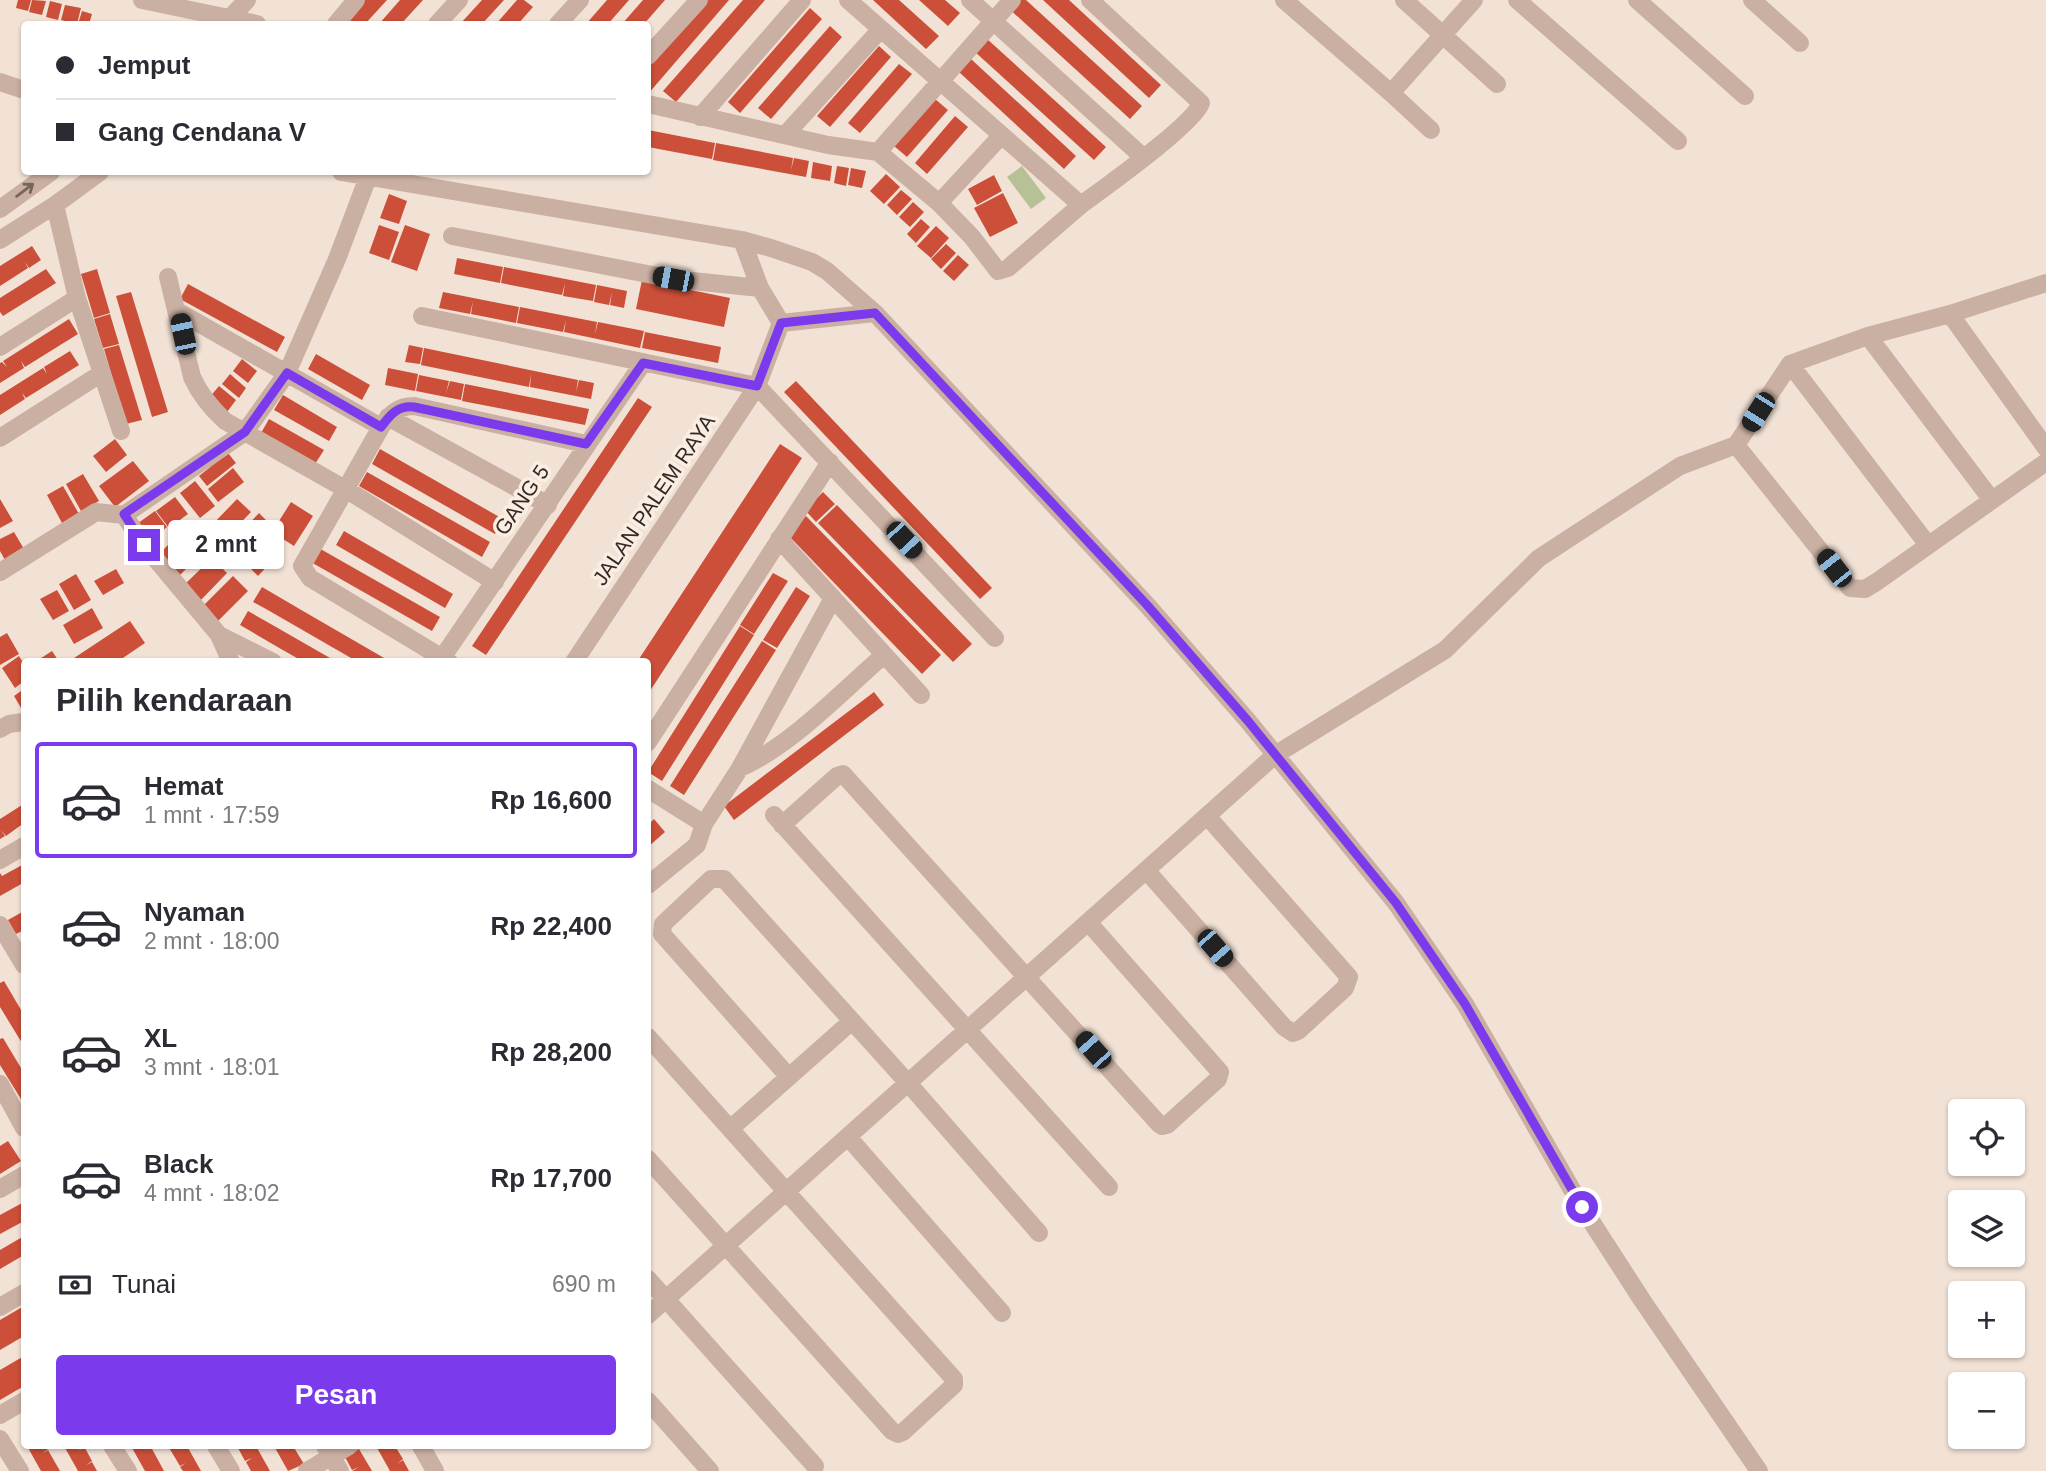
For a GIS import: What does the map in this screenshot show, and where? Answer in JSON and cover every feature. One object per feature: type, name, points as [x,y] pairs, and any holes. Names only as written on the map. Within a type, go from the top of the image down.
[{"type":"street","points":[[144,0],[241,21]]},
{"type":"street","points":[[230,19],[247,0]]},
{"type":"street","points":[[440,21],[459,0]]},
{"type":"street","points":[[561,21],[580,0]]},
{"type":"street","points":[[651,53],[699,0]]},
{"type":"street","points":[[699,117],[802,0]]},
{"type":"street","points":[[848,0],[1081,205]]},
{"type":"street","points":[[970,0],[1144,158]]},
{"type":"street","points":[[878,152],[1012,0]]},
{"type":"street","points":[[651,105],[828,145],[878,152],[939,203],[972,237],[998,271],[1008,268],[1081,205],[1144,158],[1195,114],[1201,103],[1090,0]]},
{"type":"street","points":[[1284,0],[1431,130]]},
{"type":"street","points":[[1404,0],[1497,84]]},
{"type":"street","points":[[1391,93],[1474,0]]},
{"type":"street","points":[[1517,0],[1678,141]]},
{"type":"street","points":[[1637,0],[1745,96]]},
{"type":"street","points":[[1752,0],[1800,43]]},
{"type":"street","points":[[338,21],[351,2]]},
{"type":"street","points":[[786,134],[881,29]]},
{"type":"street","points":[[0,82],[21,89]]},
{"type":"street","points":[[939,203],[1001,136]]},
{"type":"street","points":[[0,209],[47,175]]},
{"type":"street","points":[[0,215],[6,237],[96,175]]},
{"type":"street","points":[[357,175],[407,177],[449,191],[742,240],[812,262],[827,271],[875,313],[1147,605],[1396,903],[1435,956],[1590,1218],[1759,1471]]},
{"type":"street","points":[[449,191],[452,175]]},
{"type":"street","points":[[0,572],[96,512],[124,514],[245,432],[287,373],[337,259],[368,177]]},
{"type":"street","points":[[55,205],[77,298],[121,431]]},
{"type":"street","points":[[452,236],[673,279],[760,288]]},
{"type":"street","points":[[742,240],[760,288],[781,323],[875,313]]},
{"type":"street","points":[[168,277],[192,377],[198,390],[225,421],[347,490],[495,582]]},
{"type":"street","points":[[651,1312],[1275,755],[1445,650],[1539,558],[1680,466],[1737,445],[1790,364],[1868,336],[1950,314],[2046,283]]},
{"type":"street","points":[[0,347],[77,298]]},
{"type":"street","points":[[178,312],[287,373],[548,505]]},
{"type":"street","points":[[1950,314],[2046,448]]},
{"type":"street","points":[[422,316],[757,386],[831,461],[995,638]]},
{"type":"street","name":"JALAN PALEM RAYA","points":[[577,658],[757,386],[781,323]]},
{"type":"street","points":[[1868,336],[1991,499]]},
{"type":"street","name":"GANG 5","points":[[444,658],[643,363]]},
{"type":"street","points":[[1790,364],[1928,545]]},
{"type":"street","points":[[0,439],[102,373]]},
{"type":"street","points":[[440,658],[310,578],[303,566],[304,559],[385,422],[399,408],[414,407],[586,444]]},
{"type":"street","points":[[1737,445],[1850,589],[1865,589],[2046,462]]},
{"type":"street","points":[[651,737],[831,461]]},
{"type":"street","points":[[124,514],[144,545],[219,635],[229,658]]},
{"type":"street","points":[[779,539],[921,695]]},
{"type":"street","points":[[651,883],[697,845],[704,824],[740,768],[833,598]]},
{"type":"street","points":[[219,635],[265,658]]},
{"type":"street","points":[[740,768],[756,761],[790,736],[884,655]]},
{"type":"street","points":[[0,729],[21,722]]},
{"type":"street","points":[[1088,922],[1220,1072],[1218,1079],[1210,1087],[1162,1126],[843,774],[778,820],[1109,1187]]},
{"type":"street","points":[[651,791],[704,824]]},
{"type":"street","points":[[1146,870],[1284,1027],[1293,1032],[1298,1031],[1345,988],[1349,977],[1207,816]]},
{"type":"street","points":[[0,860],[21,848]]},
{"type":"street","points":[[789,1077],[662,934],[663,924],[711,879],[724,879],[1039,1233]]},
{"type":"street","points":[[0,925],[16,957]]},
{"type":"street","points":[[730,1129],[852,1021]]},
{"type":"street","points":[[651,1040],[954,1379],[954,1385],[903,1432],[898,1434],[892,1431],[651,1162]]},
{"type":"street","points":[[0,1084],[21,1122]]},
{"type":"street","points":[[848,1137],[1002,1313]]},
{"type":"street","points":[[0,1189],[21,1177]]},
{"type":"street","points":[[651,1282],[815,1465]]},
{"type":"street","points":[[0,1307],[21,1295]]},
{"type":"street","points":[[0,1415],[21,1403]]},
{"type":"street","points":[[651,1404],[710,1471]]},
{"type":"street","points":[[0,1439],[20,1471]]},
{"type":"street","points":[[114,1449],[128,1471]]},
{"type":"street","points":[[218,1449],[231,1471]]},
{"type":"street","points":[[423,1449],[435,1471]]},
{"type":"street","points":[[307,1471],[332,1458]]},
{"type":"green space","points":[[1022,166],[1046,198],[1031,209],[1007,177]]},
{"type":"building","points":[[18,0],[31,0],[28,11],[16,8]]},
{"type":"building","points":[[32,0],[46,1],[42,15],[29,12]]},
{"type":"building","points":[[365,0],[387,0],[368,21],[347,21]]},
{"type":"building","points":[[400,0],[423,0],[404,21],[382,21]]},
{"type":"building","points":[[482,0],[504,0],[485,21],[463,21]]},
{"type":"building","points":[[517,0],[524,0],[533,7],[521,21],[499,21]]},
{"type":"building","points":[[607,0],[629,0],[611,21],[589,21]]},
{"type":"building","points":[[643,0],[665,0],[647,21],[625,21]]},
{"type":"building","points":[[707,0],[729,0],[651,91],[651,65]]},
{"type":"building","points":[[743,0],[765,0],[676,102],[663,91]]},
{"type":"building","points":[[873,0],[899,0],[939,36],[926,49]]},
{"type":"building","points":[[919,0],[945,0],[960,13],[948,26]]},
{"type":"building","points":[[1012,0],[1026,0],[1142,106],[1130,119],[1006,6]]},
{"type":"building","points":[[1043,0],[1069,0],[1161,85],[1149,98]]},
{"type":"building","points":[[50,1],[62,4],[58,20],[46,17]]},
{"type":"building","points":[[65,5],[81,8],[78,21],[61,20]]},
{"type":"building","points":[[810,8],[822,19],[740,113],[728,102]]},
{"type":"building","points":[[82,11],[92,14],[90,21],[79,21]]},
{"type":"building","points":[[830,26],[842,37],[771,119],[758,108]]},
{"type":"building","points":[[986,38],[1106,147],[1094,160],[974,51]]},
{"type":"building","points":[[879,46],[891,57],[830,127],[817,116]]},
{"type":"building","points":[[971,59],[1076,156],[1064,169],[959,72]]},
{"type":"building","points":[[899,64],[912,74],[860,133],[848,123]]},
{"type":"building","points":[[935,99],[948,110],[907,157],[894,146]]},
{"type":"building","points":[[955,116],[968,127],[927,174],[915,163]]},
{"type":"building","points":[[651,131],[715,143],[712,159],[651,148]]},
{"type":"building","points":[[716,143],[793,158],[791,170],[794,158],[809,161],[806,177],[713,160]]},
{"type":"building","points":[[813,162],[832,166],[830,181],[811,178]]},
{"type":"building","points":[[837,166],[849,168],[846,186],[834,183]]},
{"type":"building","points":[[851,168],[866,171],[862,188],[848,185]]},
{"type":"building","points":[[886,174],[900,187],[884,204],[870,191]]},
{"type":"building","points":[[994,175],[1002,191],[977,205],[968,189]]},
{"type":"building","points":[[901,190],[912,199],[897,215],[887,205]]},
{"type":"building","points":[[1003,193],[1018,223],[990,237],[974,208]]},
{"type":"building","points":[[389,194],[407,201],[399,224],[380,218]]},
{"type":"building","points":[[913,202],[924,212],[910,227],[899,217]]},
{"type":"building","points":[[921,219],[930,227],[916,243],[907,234]]},
{"type":"building","points":[[379,225],[399,232],[389,260],[369,253]]},
{"type":"building","points":[[405,225],[430,234],[417,271],[391,262]]},
{"type":"building","points":[[936,226],[949,238],[931,258],[917,246]]},
{"type":"building","points":[[946,244],[956,253],[941,269],[931,259]]},
{"type":"building","points":[[32,246],[41,260],[29,268],[25,262],[28,268],[0,286],[0,266]]},
{"type":"building","points":[[958,255],[969,265],[954,281],[943,271]]},
{"type":"building","points":[[457,258],[503,267],[500,283],[454,274]]},
{"type":"building","points":[[504,267],[596,285],[593,301],[563,296],[565,283],[562,295],[501,283]]},
{"type":"building","points":[[46,269],[56,283],[3,316],[0,312],[0,298]]},
{"type":"building","points":[[97,269],[110,313],[94,318],[81,274]]},
{"type":"building","points":[[642,280],[730,298],[724,327],[636,309]]},
{"type":"building","points":[[188,284],[285,337],[277,352],[180,299]]},
{"type":"building","points":[[597,285],[627,291],[624,308],[610,305],[612,292],[609,305],[594,302]]},
{"type":"building","points":[[131,292],[168,412],[152,417],[116,296]]},
{"type":"building","points":[[443,292],[519,307],[516,323],[471,314],[473,301],[470,314],[439,308]]},
{"type":"building","points":[[520,307],[597,322],[595,334],[598,322],[644,331],[640,348],[564,332],[566,320],[563,332],[517,323]]},
{"type":"building","points":[[110,314],[119,344],[103,348],[94,319]]},
{"type":"building","points":[[69,319],[78,334],[25,367],[21,361],[24,368],[0,383],[0,363],[7,367],[3,361]]},
{"type":"building","points":[[645,332],[721,347],[718,363],[642,348]]},
{"type":"building","points":[[119,345],[142,420],[126,424],[104,349]]},
{"type":"building","points":[[409,345],[423,348],[420,364],[405,362]]},
{"type":"building","points":[[424,348],[578,380],[576,392],[579,380],[594,383],[591,399],[530,387],[531,374],[529,387],[421,365]]},
{"type":"building","points":[[70,351],[79,365],[26,398],[22,393],[25,399],[0,415],[0,395],[43,368],[47,374],[44,367]]},
{"type":"building","points":[[316,354],[370,385],[362,400],[308,369]]},
{"type":"building","points":[[242,359],[257,371],[248,383],[233,371]]},
{"type":"building","points":[[388,368],[418,374],[415,391],[385,385]]},
{"type":"building","points":[[230,374],[246,388],[239,398],[222,384]]},
{"type":"building","points":[[419,375],[449,381],[446,393],[450,381],[464,384],[461,400],[416,391]]},
{"type":"building","points":[[796,381],[992,588],[980,599],[784,392]]},
{"type":"building","points":[[465,384],[589,409],[585,425],[462,401]]},
{"type":"building","points":[[219,386],[236,400],[227,412],[209,398]]},
{"type":"building","points":[[283,395],[337,427],[329,441],[274,410]]},
{"type":"building","points":[[638,398],[652,407],[486,655],[472,646]]},
{"type":"building","points":[[269,419],[324,450],[315,464],[261,433]]},
{"type":"building","points":[[115,439],[127,455],[106,472],[93,456]]},
{"type":"building","points":[[780,444],[802,458],[651,689],[651,658],[640,658]]},
{"type":"building","points":[[380,449],[503,519],[495,534],[372,464]]},
{"type":"building","points":[[228,453],[236,463],[207,486],[199,476]]},
{"type":"building","points":[[133,461],[149,481],[115,507],[99,486]]},
{"type":"building","points":[[233,468],[244,482],[218,502],[208,489]]},
{"type":"building","points":[[367,472],[490,542],[482,557],[359,486]]},
{"type":"building","points":[[83,474],[99,501],[81,511],[66,484]]},
{"type":"building","points":[[195,481],[215,506],[200,518],[180,493]]},
{"type":"building","points":[[63,486],[79,514],[62,523],[47,495]]},
{"type":"building","points":[[823,492],[835,504],[816,522],[805,510]]},
{"type":"building","points":[[175,497],[188,514],[169,528],[156,511]]},
{"type":"building","points":[[0,499],[13,521],[0,528]]},
{"type":"building","points":[[237,499],[251,512],[225,539],[211,526]]},
{"type":"building","points":[[291,502],[313,516],[294,546],[272,532]]},
{"type":"building","points":[[837,505],[972,644],[953,662],[818,523]]},
{"type":"building","points":[[155,511],[167,527],[146,543],[134,526]]},
{"type":"building","points":[[259,513],[272,526],[244,555],[231,543]]},
{"type":"building","points":[[806,516],[941,655],[922,674],[787,534]]},
{"type":"building","points":[[182,531],[203,552],[180,575],[159,554]]},
{"type":"building","points":[[344,531],[453,594],[445,608],[336,545]]},
{"type":"building","points":[[14,532],[24,549],[5,560],[0,551],[0,539]]},
{"type":"building","points":[[268,537],[282,550],[258,576],[244,562]]},
{"type":"building","points":[[317,547],[440,617],[432,631],[309,561]]},
{"type":"building","points":[[212,558],[227,573],[200,601],[184,585]]},
{"type":"building","points":[[116,569],[124,583],[103,595],[94,581]]},
{"type":"building","points":[[773,573],[788,581],[754,634],[740,625]]},
{"type":"building","points":[[76,574],[91,600],[74,610],[59,584]]},
{"type":"building","points":[[233,576],[248,591],[214,625],[199,610]]},
{"type":"building","points":[[262,587],[384,658],[351,658],[253,602]]},
{"type":"building","points":[[796,587],[810,596],[777,648],[763,640]]},
{"type":"building","points":[[57,590],[69,611],[53,620],[40,599]]},
{"type":"building","points":[[92,608],[103,628],[74,644],[63,625]]},
{"type":"building","points":[[248,611],[330,658],[297,658],[240,625]]},
{"type":"building","points":[[130,621],[145,643],[123,658],[74,658]]},
{"type":"building","points":[[740,626],[754,635],[662,781],[651,774],[651,767]]},
{"type":"building","points":[[7,633],[19,654],[0,665],[0,637]]},
{"type":"building","points":[[762,641],[776,650],[684,795],[670,786]]},
{"type":"building","points":[[52,651],[57,658],[41,658]]},
{"type":"building","points":[[19,656],[21,683],[15,688],[2,668]]},
{"type":"building","points":[[21,691],[21,708],[14,696]]},
{"type":"building","points":[[874,692],[884,705],[734,820],[724,806]]},
{"type":"building","points":[[21,806],[21,825],[6,836],[1,830],[5,836],[0,839],[0,819]]},
{"type":"building","points":[[654,819],[665,832],[651,844],[651,822]]},
{"type":"building","points":[[21,866],[21,884],[0,896],[0,873],[2,876]]},
{"type":"building","points":[[21,913],[21,932],[16,934],[8,920]]},
{"type":"building","points":[[4,981],[21,1010],[21,1041],[0,1007],[0,983]]},
{"type":"building","points":[[3,1038],[21,1068],[21,1099],[0,1065],[0,1039]]},
{"type":"building","points":[[8,1141],[21,1161],[0,1174],[0,1146]]},
{"type":"building","points":[[21,1204],[21,1223],[0,1234],[0,1215]]},
{"type":"building","points":[[21,1238],[21,1257],[0,1269],[0,1250]]},
{"type":"building","points":[[21,1308],[21,1338],[0,1350],[0,1320]]},
{"type":"building","points":[[21,1358],[21,1388],[0,1400],[0,1370]]},
{"type":"building","points":[[29,1449],[48,1449],[42,1454],[48,1450],[60,1471],[41,1471]]},
{"type":"building","points":[[66,1449],[86,1449],[92,1461],[86,1465],[92,1462],[97,1471],[78,1471]]},
{"type":"building","points":[[133,1449],[152,1449],[164,1471],[145,1471]]},
{"type":"building","points":[[170,1449],[189,1449],[201,1471],[183,1471],[180,1467],[186,1463],[180,1466]]},
{"type":"building","points":[[239,1449],[258,1449],[270,1471],[251,1471],[246,1462],[252,1458],[245,1461]]},
{"type":"building","points":[[276,1449],[295,1449],[304,1464],[288,1471]]},
{"type":"building","points":[[359,1449],[372,1471],[352,1471],[359,1467],[352,1470],[345,1457]]},
{"type":"building","points":[[378,1449],[397,1449],[403,1459],[397,1464],[403,1460],[409,1471],[390,1471]]},
{"type":"route","points":[[144,545],[124,514],[245,432],[287,373],[381,427],[394,411],[406,406],[586,444],[643,363],[757,386],[781,323],[875,313],[1147,605],[1248,721],[1396,903],[1435,956],[1465,1004],[1582,1207]]}]
